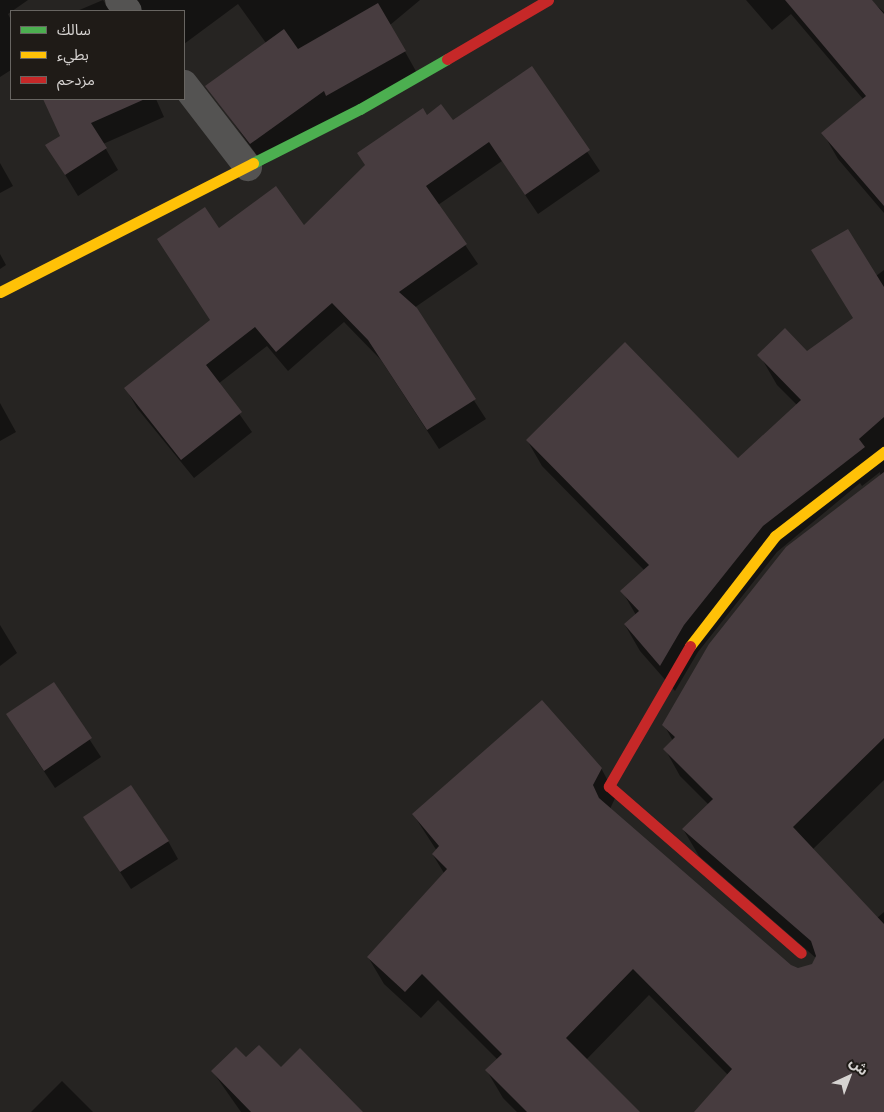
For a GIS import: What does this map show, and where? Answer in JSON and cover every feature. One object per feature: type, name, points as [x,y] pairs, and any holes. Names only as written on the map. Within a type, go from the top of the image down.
[{"type":"street","points":[[119,0],[127,10]]},
{"type":"street","points":[[0,292],[360,109],[548,0]]},
{"type":"street","points":[[185,85],[248,167]]},
{"type":"street","points":[[801,953],[609,786],[696,635],[775,536],[884,452]]},
{"type":"building","points":[[785,0],[872,0],[884,14],[884,206],[821,133],[866,96]]},
{"type":"building","points":[[378,3],[406,51],[326,96],[324,91],[250,144],[205,86],[284,29],[298,49]]},
{"type":"building","points":[[532,66],[590,150],[525,195],[489,142],[426,186],[467,244],[399,292],[417,308],[476,399],[427,430],[368,340],[332,303],[276,352],[255,327],[206,365],[242,412],[181,460],[124,388],[210,320],[157,239],[205,207],[219,228],[276,186],[304,225],[365,165],[357,153],[423,108],[427,115],[441,104],[453,120]]},
{"type":"building","points":[[43,100],[143,100],[91,123],[107,148],[65,175],[45,145],[60,136]]},
{"type":"building","points":[[848,229],[884,287],[884,417],[859,439],[865,447],[763,526],[684,625],[660,666],[624,624],[639,611],[620,591],[649,565],[526,440],[625,342],[738,458],[801,400],[757,355],[785,328],[807,351],[853,318],[811,250]]},
{"type":"building","points":[[884,472],[884,738],[793,827],[884,924],[884,1112],[694,1112],[732,1069],[633,969],[566,1038],[640,1112],[527,1112],[485,1070],[502,1054],[422,974],[405,992],[367,957],[447,869],[432,854],[439,846],[412,814],[542,700],[602,768],[593,785],[599,798],[791,965],[798,968],[812,964],[816,956],[811,941],[682,829],[713,799],[663,749],[675,737],[662,725],[709,644],[786,547]]},
{"type":"building","points":[[54,682],[92,738],[44,771],[6,714]]},
{"type":"building","points":[[131,785],[169,841],[120,872],[83,817]]},
{"type":"building","points":[[259,1045],[281,1067],[300,1048],[363,1112],[251,1112],[211,1071],[236,1047],[246,1057]]},
{"type":"traffic: fast","points":[[253,163],[360,109],[447,59]]},
{"type":"traffic: slow","points":[[0,292],[253,163]]},
{"type":"traffic: slow","points":[[690,646],[775,536],[884,452]]},
{"type":"traffic: jam","points":[[447,59],[548,0]]},
{"type":"traffic: jam","points":[[690,646],[609,786],[801,953]]}]
